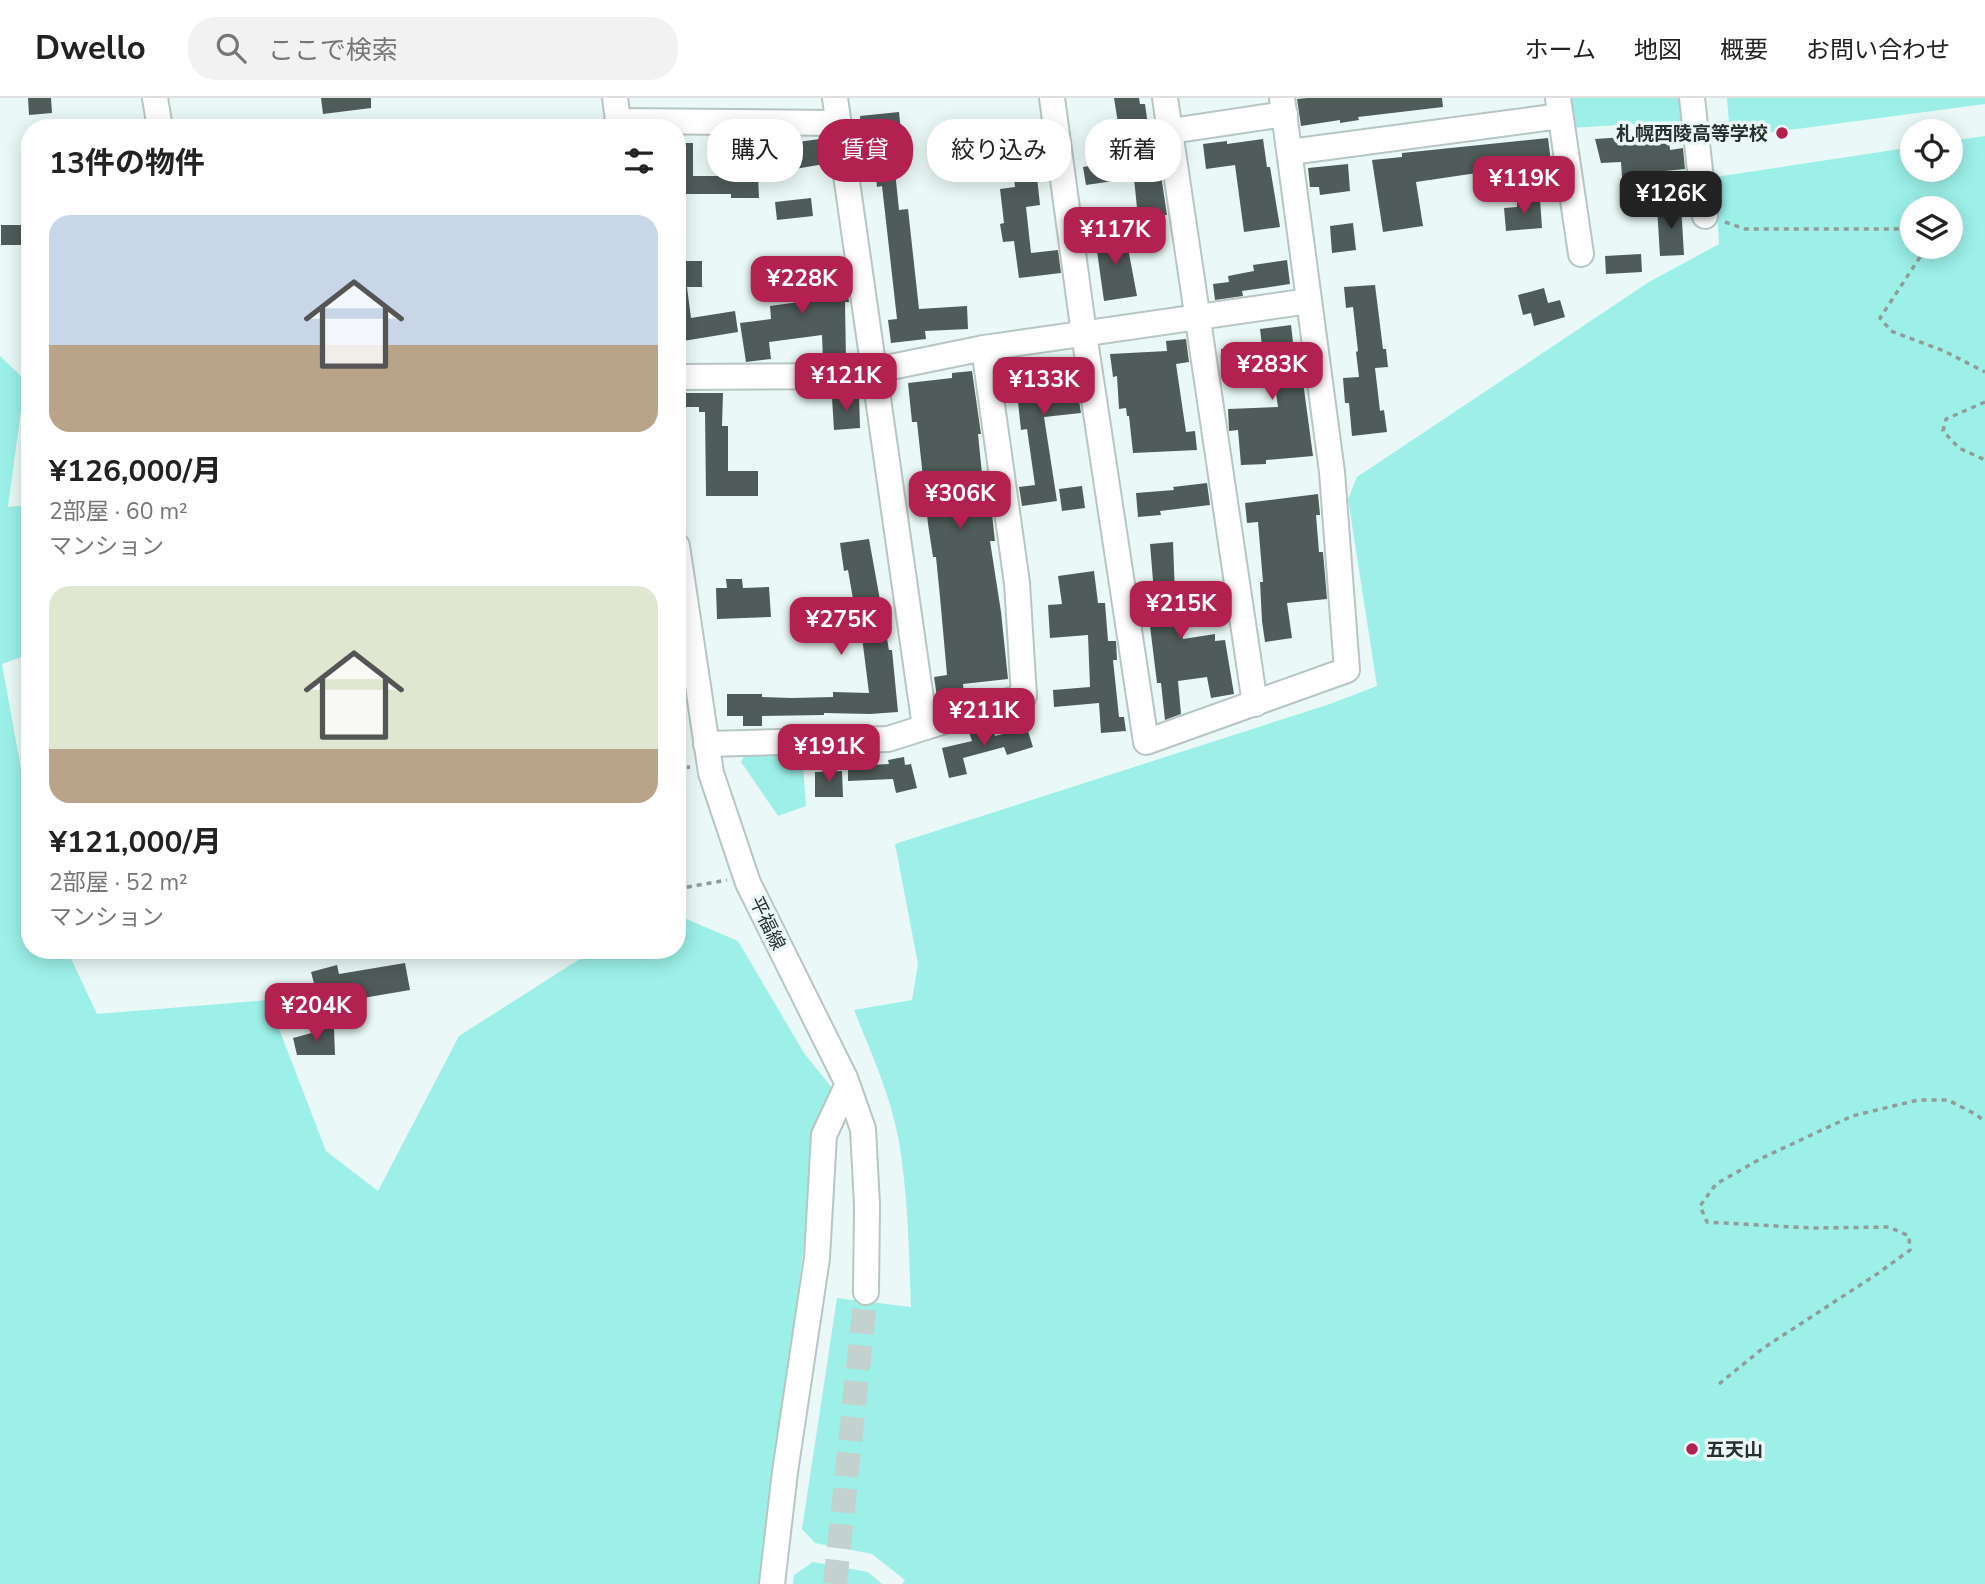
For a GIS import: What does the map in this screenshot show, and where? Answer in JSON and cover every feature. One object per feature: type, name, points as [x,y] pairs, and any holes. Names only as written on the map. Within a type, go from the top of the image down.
[{"type":"street","points":[[155,98],[158,119]]},
{"type":"street","points":[[835,98],[838,119]]},
{"type":"street","points":[[1052,98],[1084,334],[1146,742],[1347,670],[1332,472],[1284,106],[1181,129]]},
{"type":"street","points":[[1165,98],[1169,119]]},
{"type":"street","points":[[1692,98],[1705,216]]},
{"type":"street","points":[[1290,152],[1559,107],[1581,254]]},
{"type":"street","points":[[618,116],[817,122]]},
{"type":"street","points":[[847,182],[925,727]]},
{"type":"street","points":[[1178,182],[1255,704]]},
{"type":"street","points":[[686,377],[866,376],[891,367],[984,348],[1309,301]]},
{"type":"street","points":[[706,744],[888,739],[1024,696],[1017,583],[984,348]]},
{"type":"street","name":"平福線","points":[[686,607],[710,773],[746,877],[847,1086],[863,1129],[867,1205],[866,1292]]},
{"type":"street","points":[[772,1584],[785,1472],[817,1258],[824,1135],[847,1086]]},
{"type":"path","points":[[1705,216],[1745,229],[1900,229]]},
{"type":"path","points":[[1919,259],[1880,318],[1891,331],[1944,351],[1985,372]]},
{"type":"path","points":[[1985,402],[1946,419],[1943,431],[1959,448],[1985,460]]},
{"type":"path","points":[[686,887],[746,877]]},
{"type":"path","points":[[1719,1384],[1762,1349],[1910,1250],[1909,1236],[1889,1227],[1811,1228],[1707,1223],[1700,1206],[1716,1184],[1762,1158],[1852,1116],[1918,1100],[1948,1100],[1985,1122]]},
{"type":"shaded area","points":[[1569,98],[1680,98],[1682,121],[1571,128]]},
{"type":"shaded area","name":"札幌西陵高等学校","points":[[1727,98],[1985,98],[1985,104],[1730,138]]},
{"type":"shaded area","points":[[1985,136],[1985,1584],[902,1584],[905,1580],[872,1554],[815,1543],[802,1529],[837,1298],[911,1307],[906,1203],[899,1142],[886,1091],[854,1010],[912,1000],[918,964],[895,844],[1330,704],[1377,686],[1348,499],[1357,477],[1649,282],[1719,244],[1715,177],[1900,149],[1900,182],[1963,182],[1963,139]]},
{"type":"shaded area","points":[[0,356],[21,376],[21,410],[8,507],[21,506],[21,657],[2,664],[21,769],[21,959],[71,959],[97,1014],[268,1000],[326,1151],[378,1191],[459,1036],[580,959],[686,959],[686,919],[738,941],[804,1053],[836,1093],[818,1137],[801,1268],[768,1584],[0,1584]]},
{"type":"shaded area","points":[[747,751],[802,751],[806,806],[778,816],[741,762]]},
{"type":"shaded area","points":[[813,1562],[868,1572],[882,1584],[793,1584],[794,1575]]},
{"type":"building","points":[[28,98],[51,98],[52,113],[29,115]]},
{"type":"building","points":[[321,98],[371,98],[371,108],[323,114]]},
{"type":"building","points":[[1114,98],[1139,98],[1140,104],[1145,104],[1147,119],[1117,119]]},
{"type":"building","points":[[1442,98],[1443,107],[1358,117],[1359,120],[1340,123],[1340,120],[1301,126],[1297,99]]},
{"type":"building","points":[[899,112],[900,119],[860,119],[860,116]]},
{"type":"building","points":[[1640,136],[1639,143],[1669,140],[1670,150],[1683,148],[1685,169],[1644,173],[1645,191],[1623,192],[1621,162],[1601,163],[1595,139]]},
{"type":"building","points":[[1548,138],[1551,162],[1416,182],[1423,226],[1383,232],[1372,160],[1402,157],[1402,153]]},
{"type":"building","points":[[817,139],[817,165],[803,168],[803,141]]},
{"type":"building","points":[[1263,139],[1280,227],[1244,232],[1235,165],[1206,169],[1203,144]]},
{"type":"building","points":[[686,143],[693,143],[693,176],[707,176],[707,182],[758,182],[759,198],[731,198],[731,194],[686,194]]},
{"type":"building","points":[[1348,164],[1350,191],[1320,195],[1319,187],[1310,187],[1308,168]]},
{"type":"building","points":[[876,182],[896,182],[899,210],[908,209],[919,309],[967,306],[968,329],[925,331],[926,339],[891,343],[888,320],[897,319],[882,186],[877,187]]},
{"type":"building","points":[[1014,182],[1038,182],[1040,205],[1026,207],[1031,253],[1058,250],[1061,273],[1019,278],[1014,241],[1003,242],[1000,224],[1004,223],[1000,189],[1015,187]]},
{"type":"building","points":[[1086,182],[1107,182],[1086,185]]},
{"type":"building","points":[[1134,182],[1162,182],[1167,215],[1138,218]]},
{"type":"building","points":[[811,198],[813,216],[777,220],[775,202]]},
{"type":"building","points":[[1540,199],[1542,228],[1506,231],[1504,208],[1517,207],[1517,201]]},
{"type":"building","points":[[1681,205],[1684,255],[1660,256],[1657,207]]},
{"type":"building","points":[[1353,223],[1356,250],[1332,253],[1330,226]]},
{"type":"building","points":[[1,225],[21,225],[21,245],[1,245]]},
{"type":"building","points":[[1125,232],[1137,296],[1104,301],[1095,237]]},
{"type":"building","points":[[1641,254],[1642,272],[1606,274],[1605,256]]},
{"type":"building","points":[[1287,260],[1290,284],[1242,291],[1243,296],[1215,300],[1213,284],[1229,282],[1228,276],[1254,271],[1253,265]]},
{"type":"building","points":[[686,261],[702,261],[702,287],[687,287],[691,318],[735,311],[738,332],[686,341]]},
{"type":"building","points":[[786,267],[787,270],[813,267],[814,279],[845,275],[849,302],[845,302],[846,361],[823,361],[822,335],[769,342],[771,359],[746,362],[740,323],[771,319],[770,306],[806,301],[805,285],[768,286],[766,270]]},
{"type":"building","points":[[1375,285],[1383,349],[1386,349],[1388,367],[1375,368],[1380,411],[1384,410],[1387,432],[1352,436],[1343,378],[1359,377],[1358,351],[1353,307],[1346,308],[1344,287]]},
{"type":"building","points":[[1544,288],[1548,303],[1560,300],[1565,317],[1534,326],[1531,313],[1523,315],[1518,295]]},
{"type":"building","points":[[1291,325],[1296,368],[1301,367],[1313,456],[1266,460],[1266,464],[1241,465],[1238,430],[1229,431],[1228,409],[1278,407],[1272,366],[1223,371],[1221,349],[1262,346],[1260,329]]},
{"type":"building","points":[[1186,339],[1189,362],[1176,364],[1186,432],[1195,431],[1197,450],[1133,453],[1129,416],[1126,408],[1119,409],[1117,376],[1113,377],[1110,354],[1167,351],[1166,341]]},
{"type":"building","points":[[1072,357],[1081,413],[1044,417],[1057,501],[1022,506],[1019,487],[1035,485],[1027,429],[1021,430],[1014,365]]},
{"type":"building","points":[[972,371],[981,434],[978,434],[983,484],[988,483],[991,505],[995,541],[990,541],[1008,679],[963,684],[964,694],[937,697],[934,677],[947,675],[940,597],[936,557],[933,557],[928,524],[917,422],[912,422],[908,383],[952,378],[952,373]]},
{"type":"building","points":[[686,393],[723,393],[722,426],[728,426],[728,471],[758,471],[758,496],[706,496],[705,412],[699,412],[699,407],[686,407]]},
{"type":"building","points":[[859,396],[860,428],[834,430],[832,398]]},
{"type":"building","points":[[1207,483],[1210,505],[1160,511],[1161,515],[1138,517],[1136,493],[1174,490],[1173,487]]},
{"type":"building","points":[[1082,486],[1085,508],[1062,511],[1059,489]]},
{"type":"building","points":[[1318,494],[1320,515],[1316,515],[1319,552],[1323,552],[1327,599],[1287,603],[1292,638],[1265,642],[1258,522],[1247,523],[1245,503]]},
{"type":"building","points":[[869,539],[889,650],[892,650],[898,712],[762,716],[762,726],[743,726],[743,716],[727,716],[727,694],[762,694],[762,697],[792,698],[833,697],[833,692],[869,693],[858,605],[854,605],[848,570],[844,571],[840,543]]},
{"type":"building","points":[[1173,542],[1176,623],[1181,622],[1183,639],[1215,634],[1215,641],[1225,640],[1234,694],[1211,698],[1207,677],[1178,681],[1181,714],[1165,720],[1150,626],[1149,593],[1154,593],[1150,544]]},
{"type":"building","points":[[1094,571],[1098,603],[1105,603],[1108,641],[1116,641],[1117,660],[1113,660],[1119,717],[1124,717],[1126,731],[1101,733],[1099,703],[1054,707],[1053,690],[1090,687],[1088,635],[1050,638],[1048,605],[1062,604],[1058,576]]},
{"type":"building","points":[[726,579],[742,579],[743,588],[769,587],[771,617],[717,619],[716,588],[727,588]]},
{"type":"building","points":[[993,727],[995,736],[1027,728],[1033,747],[1007,755],[1004,747],[963,758],[967,774],[949,778],[942,748],[972,741],[969,732]]},
{"type":"building","points":[[904,757],[905,765],[911,764],[917,788],[896,793],[893,779],[848,781],[848,766],[889,764],[888,760]]},
{"type":"building","points":[[842,771],[843,797],[815,797],[815,772]]},
{"type":"building","points":[[405,963],[410,990],[357,999],[355,985],[317,995],[311,972],[337,965],[339,974]]},
{"type":"building","points":[[334,1028],[335,1055],[297,1055],[293,1038],[319,1029]]},
{"type":"tunnel","points":[[835,1584],[866,1292]]},
{"type":"place","name":"札幌西陵高等学校","points":[[1782,133]]},
{"type":"place","name":"五天山","points":[[1692,1449]]}]
